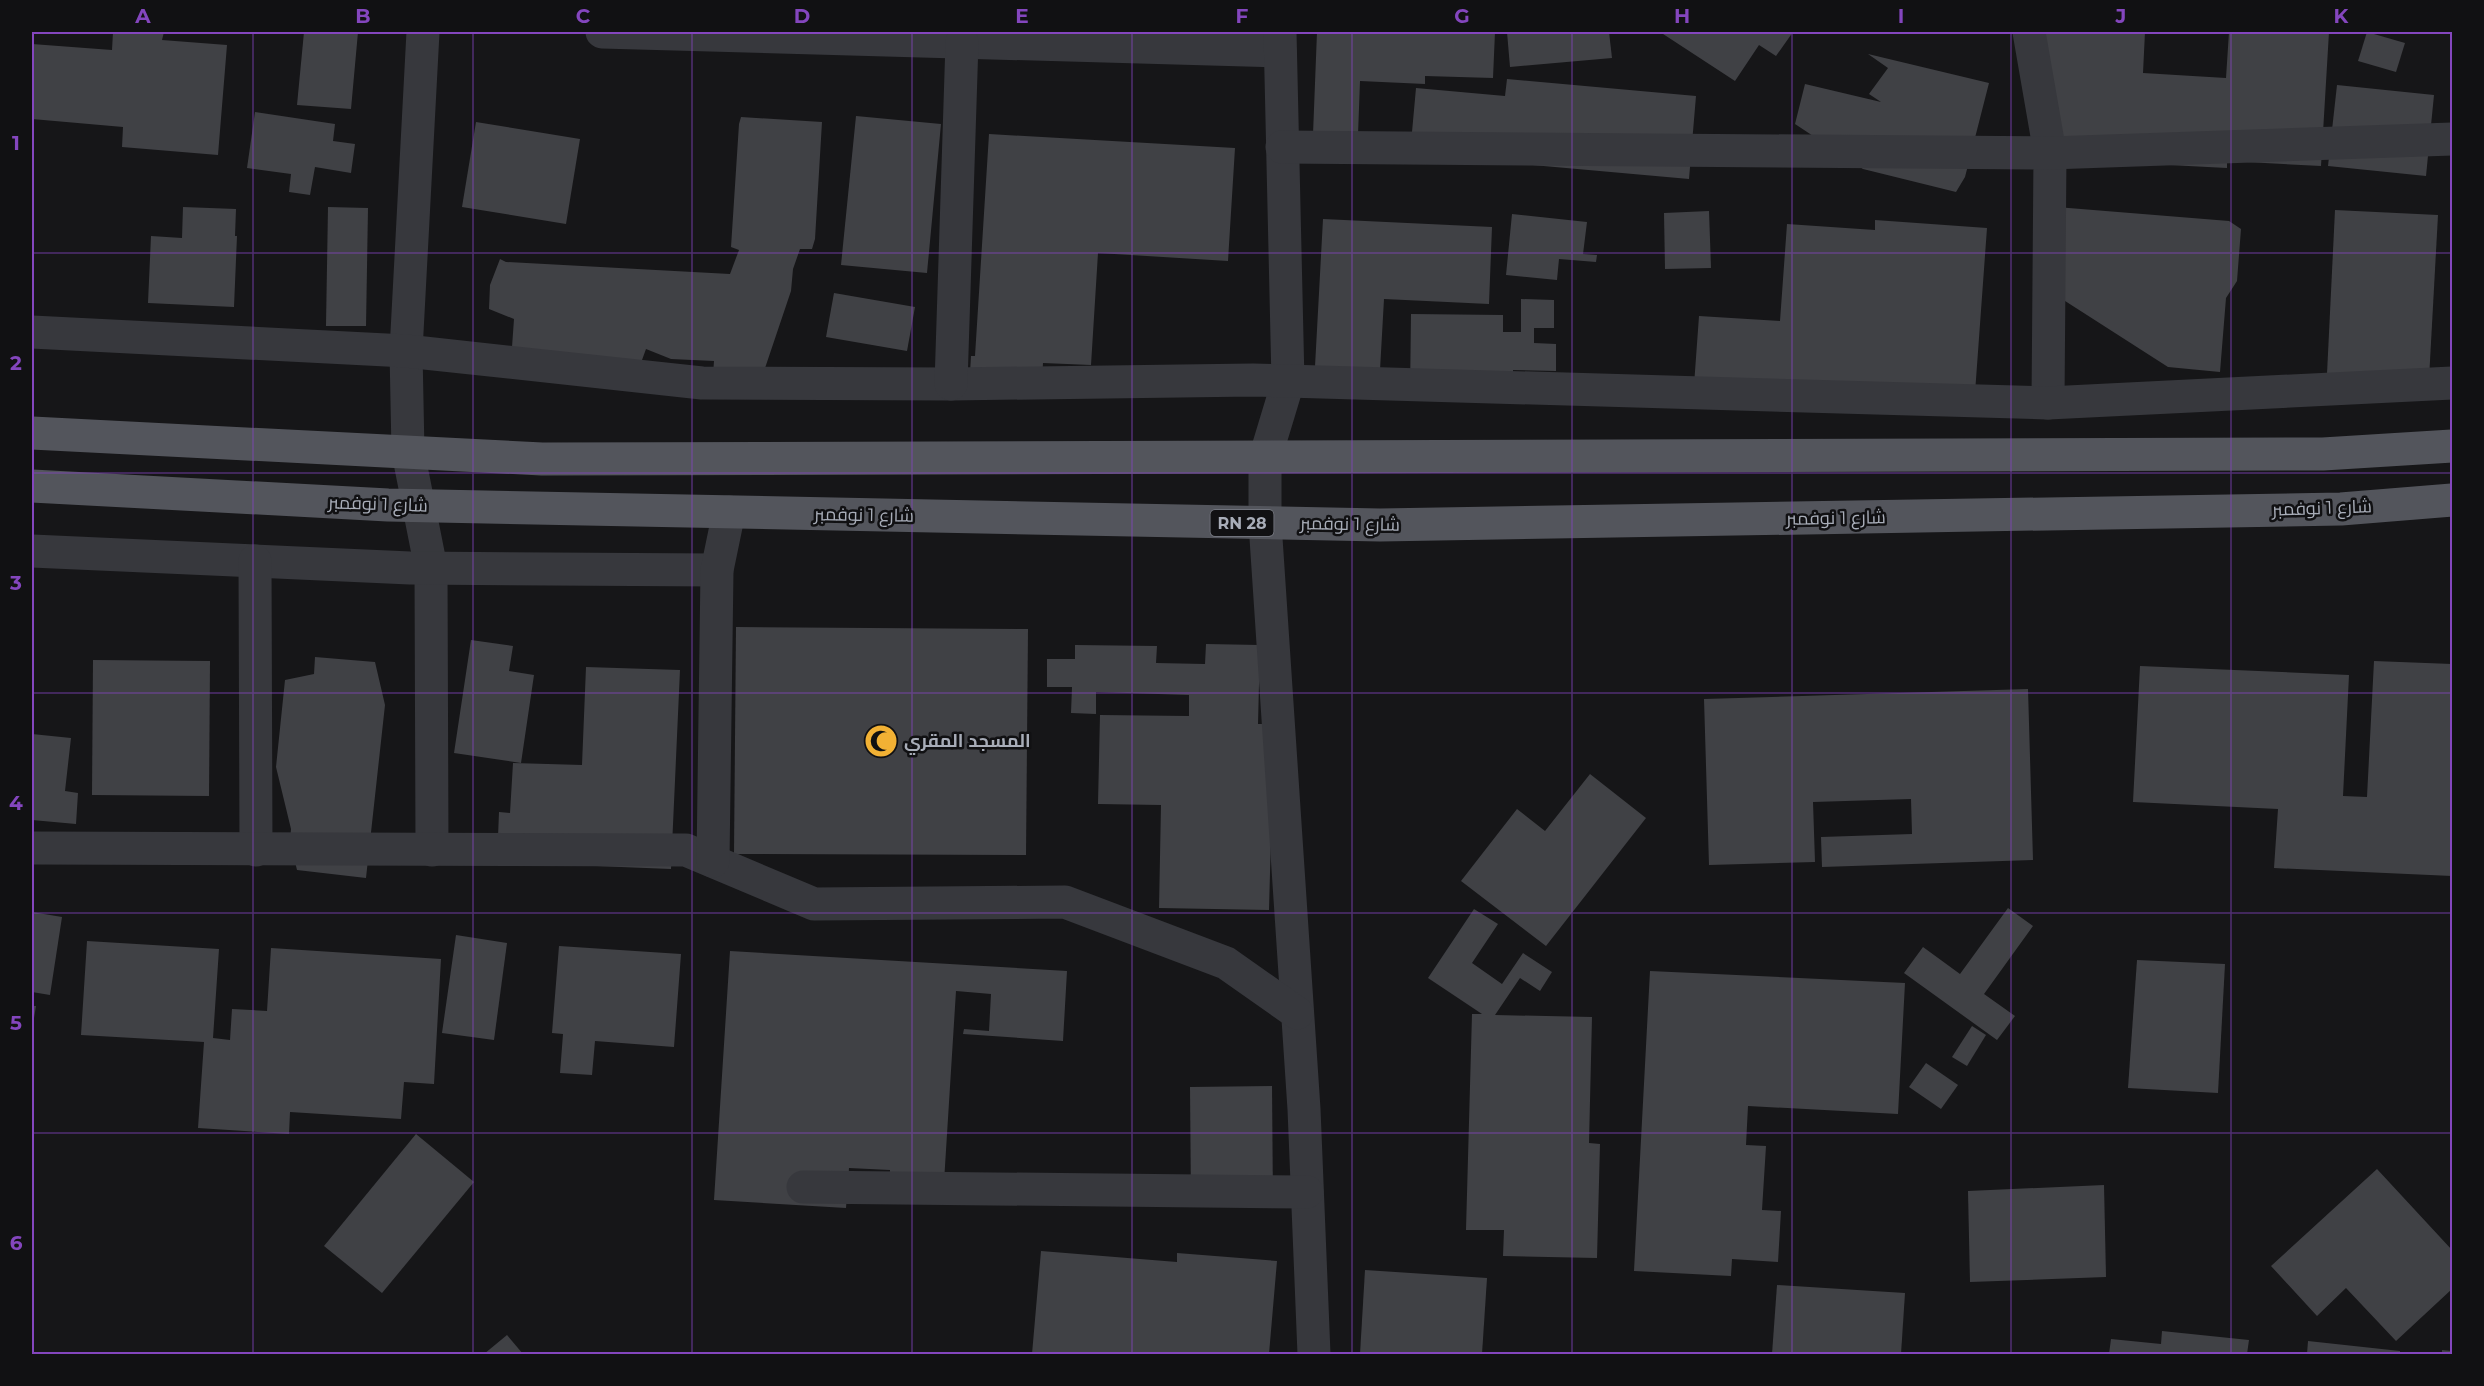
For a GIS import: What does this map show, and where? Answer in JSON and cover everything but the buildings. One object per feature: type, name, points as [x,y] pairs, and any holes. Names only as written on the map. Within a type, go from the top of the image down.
[{"type":"main road","points":[[32,433],[542,459],[2323,454],[2452,446]]},
{"type":"main road","name":"شارع 1 نوفمبر","points":[[32,486],[418,506],[1391,525],[2341,509],[2452,500]]},
{"type":"street","points":[[423,32],[406,351],[408,452],[431,568],[432,850]]},
{"type":"street","points":[[602,32],[962,42],[1280,41],[1288,381],[1265,458],[1265,523],[1298,1013],[1314,1354]]},
{"type":"street","points":[[2029,32],[2050,153],[2048,403]]},
{"type":"street","points":[[951,384],[962,42]]},
{"type":"street","points":[[1282,147],[2050,153],[2452,139]]},
{"type":"street","points":[[32,332],[406,351],[702,383],[951,384],[1288,381],[2048,403],[2452,383]]},
{"type":"street","points":[[713,861],[717,570],[729,512]]},
{"type":"street","points":[[32,551],[431,568],[717,570]]},
{"type":"street","points":[[255,561],[256,850]]},
{"type":"street","points":[[32,848],[686,850],[814,904],[1065,902],[1226,963],[1298,1013]]},
{"type":"street","points":[[803,1187],[1307,1192]]},
{"type":"place","name":"المسجد المقري","points":[[881,741]]}]
